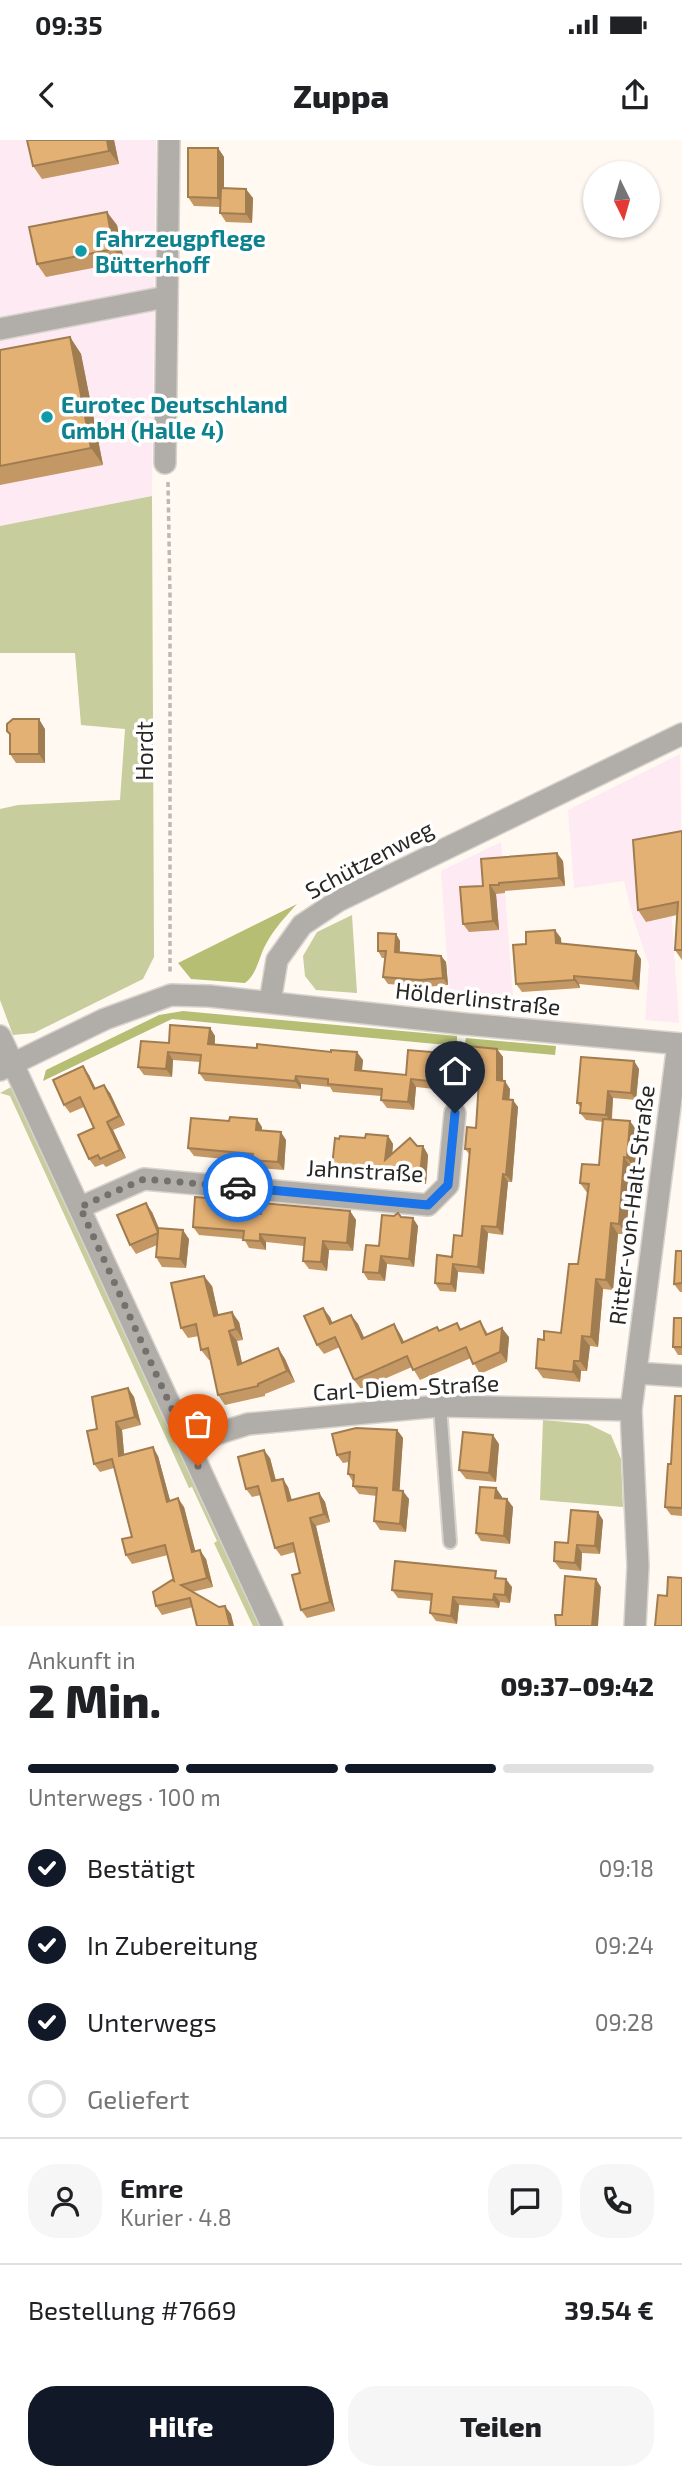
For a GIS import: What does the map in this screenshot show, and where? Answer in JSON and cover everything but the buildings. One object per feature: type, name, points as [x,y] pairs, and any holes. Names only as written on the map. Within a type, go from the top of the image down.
[{"type":"street","points":[[166,473],[169,140]]},
{"type":"street","points":[[0,329],[166,297]]},
{"type":"street","name":"Schützenweg","points":[[270,1002],[277,960],[302,925],[338,901],[682,734]]},
{"type":"street","points":[[6,1067],[105,1019],[171,995],[270,1002]]},
{"type":"street","name":"Hölderlinstraße","points":[[270,1002],[680,1044]]},
{"type":"street","points":[[0,1036],[6,1067],[80,1207],[272,1626]]},
{"type":"street","name":"Ritter-von-Halt-Straße","points":[[635,1626],[638,1566],[631,1410],[680,1044]]},
{"type":"street","name":"Jahnstraße","points":[[80,1207],[144,1179],[428,1205],[448,1185],[455,1113]]},
{"type":"street","points":[[636,1373],[682,1376]]},
{"type":"street","name":"Carl-Diem-Straße","points":[[188,1443],[248,1424],[440,1406],[631,1410]]},
{"type":"lane","points":[[440,1406],[450,1542]]},
{"type":"path","name":"Hordt","points":[[166,473],[169,507],[171,995]]},
{"type":"path","points":[[460,1066],[465,1024]]},
{"type":"shaded area","points":[[0,140],[156,140],[152,496],[0,526]]},
{"type":"shaded area","points":[[680,754],[682,892],[670,894],[679,1023],[645,1020],[649,965],[624,881],[574,888],[568,810]]},
{"type":"shaded area","points":[[501,842],[514,1008],[450,1002],[441,871]]},
{"type":"green space","points":[[152,496],[154,957],[143,979],[34,1033],[13,1035],[0,1000],[0,809],[18,805],[120,800],[125,729],[81,725],[75,653],[0,653],[0,526]]},
{"type":"green space","points":[[297,904],[273,933],[252,975],[245,983],[191,979],[178,963]]},
{"type":"green space","points":[[352,915],[357,993],[316,990],[305,976],[303,956],[317,932]]},
{"type":"green space","points":[[183,1011],[457,1036],[457,1046],[172,1019],[43,1081],[46,1070],[159,1015]]},
{"type":"green space","points":[[466,1038],[556,1046],[555,1055],[464,1047]]},
{"type":"green space","points":[[11,1087],[19,1094],[266,1626],[253,1626],[214,1543],[217,1541],[192,1487],[189,1488],[10,1096],[0,1093]]},
{"type":"green space","points":[[543,1420],[588,1424],[611,1435],[621,1459],[623,1507],[540,1500]]},
{"type":"way so far","points":[[198,1466],[80,1207],[144,1179],[238,1187]]},
{"type":"place","name":"Fahrzeugpflege Bütterhoff","points":[[81,251]]},
{"type":"place","name":"Eurotec Deutschland GmbH (Halle 4)","points":[[47,417]]},
{"type":"route","points":[[238,1187],[428,1205],[448,1185],[455,1113]]}]
